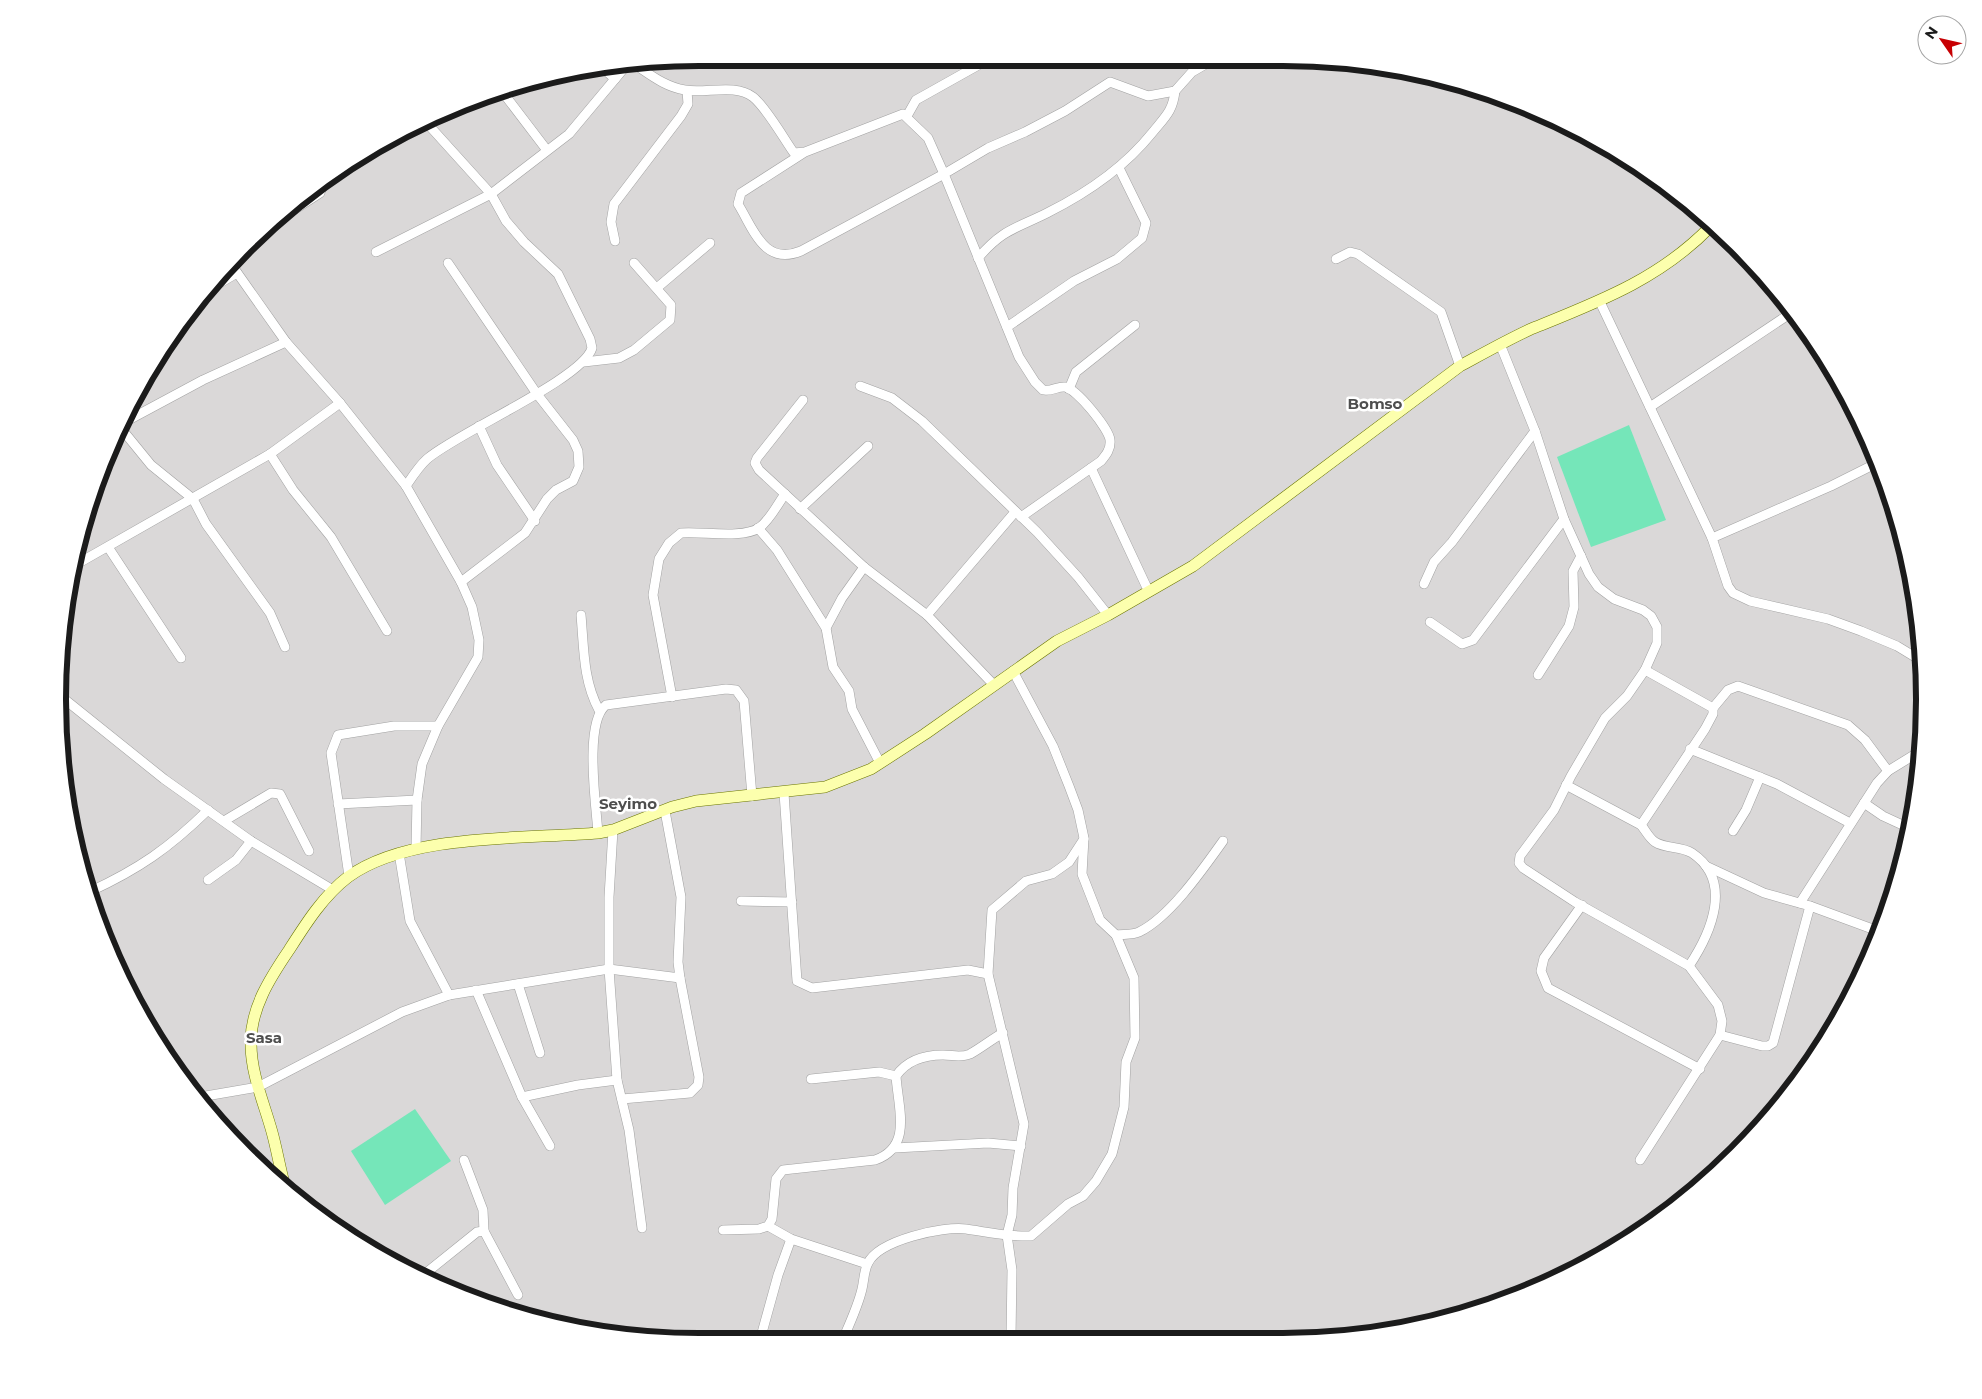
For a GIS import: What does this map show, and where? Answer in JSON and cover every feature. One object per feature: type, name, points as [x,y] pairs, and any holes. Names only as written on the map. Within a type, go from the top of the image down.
[{"type":"street","points":[[907,116],[916,100],[976,66]]},
{"type":"street","points":[[978,258],[1006,231],[1069,201],[1119,168],[1136,153],[1173,106],[1175,91],[1192,72],[1202,66]]},
{"type":"street","points":[[642,70],[664,84],[687,91],[720,90],[749,95],[754,98],[794,153],[805,152]]},
{"type":"street","points":[[376,252],[491,194],[578,125],[622,72]]},
{"type":"street","points":[[609,73],[616,79]]},
{"type":"street","points":[[927,615],[1018,515],[1091,468],[1107,454],[1110,439],[1108,432],[1088,406],[1069,389],[1065,387],[1048,391],[1039,388],[1026,370],[1007,327],[944,174],[928,138],[907,116],[899,114],[805,152],[740,193],[738,204],[763,247],[777,254],[792,254],[801,251],[944,174],[988,148],[1017,136],[1065,111],[1110,82],[1148,96],[1175,91]]},
{"type":"street","points":[[615,241],[611,222],[614,204],[681,116],[688,104],[687,91]]},
{"type":"street","points":[[506,97],[546,149]]},
{"type":"street","points":[[406,486],[426,459],[479,426],[537,394],[584,362],[590,353],[590,339],[558,274],[506,221],[491,194],[430,127]]},
{"type":"street","points":[[1007,327],[1074,282],[1117,259],[1142,238],[1146,223],[1119,168]]},
{"type":"street","points":[[283,1177],[275,1141],[253,1066],[251,1042],[258,1005],[269,980],[311,918],[333,890],[349,876],[400,853],[416,848],[485,840],[598,833],[613,830],[665,810],[696,801],[784,793],[839,784],[880,763],[925,734],[1057,640],[1108,615],[1192,566],[1460,366],[1500,344],[1600,302],[1639,282],[1676,258],[1707,230]]},
{"type":"street","points":[[658,287],[710,244]]},
{"type":"street","points":[[1336,259],[1350,252],[1358,254],[1441,312],[1460,366]]},
{"type":"street","points":[[448,263],[537,394],[573,440],[578,451],[579,467],[573,481],[556,490],[547,499],[534,521],[511,545],[461,582]]},
{"type":"street","points":[[584,362],[619,358],[634,350],[670,320],[671,305],[658,287],[634,263]]},
{"type":"street","points":[[235,270],[286,342],[340,403],[406,486],[461,582],[476,622],[479,640],[478,657],[438,726],[422,764],[417,800],[416,848]]},
{"type":"street","points":[[225,280],[237,273]]},
{"type":"street","points":[[1600,302],[1712,538],[1728,586],[1741,598],[1828,619],[1897,646],[1914,656]]},
{"type":"street","points":[[1650,407],[1786,316]]},
{"type":"street","points":[[1069,389],[1076,372],[1135,325]]},
{"type":"street","points":[[133,418],[204,380],[286,342]]},
{"type":"street","points":[[1500,344],[1535,431],[1564,519],[1589,574],[1598,587],[1614,599],[1643,610],[1651,616],[1657,627],[1657,643],[1646,670],[1627,696],[1605,718],[1566,785],[1554,810],[1520,856],[1519,863],[1523,868],[1582,905],[1690,966],[1718,1005],[1722,1021],[1720,1035],[1640,1160]]},
{"type":"street","points":[[860,386],[892,398],[922,421],[1078,577],[1108,615]]},
{"type":"street","points":[[803,400],[757,458],[755,463],[759,470],[864,567],[927,615],[993,684]]},
{"type":"street","points":[[82,561],[270,454],[340,403]]},
{"type":"street","points":[[479,426],[497,464],[534,521]]},
{"type":"street","points":[[1424,584],[1434,562],[1452,542],[1535,431]]},
{"type":"street","points":[[125,433],[151,465],[193,499],[206,524],[270,613],[285,647]]},
{"type":"street","points":[[800,509],[868,446]]},
{"type":"street","points":[[270,454],[293,490],[331,537],[387,631]]},
{"type":"street","points":[[1712,538],[1871,466]]},
{"type":"street","points":[[1091,468],[1148,590]]},
{"type":"street","points":[[672,696],[654,595],[659,559],[669,543],[681,533],[738,533],[758,528],[785,494]]},
{"type":"street","points":[[1430,622],[1462,644],[1473,640],[1564,519]]},
{"type":"street","points":[[758,528],[777,550],[826,628],[833,667],[849,691],[852,708],[880,763]]},
{"type":"street","points":[[108,547],[181,658]]},
{"type":"street","points":[[1538,675],[1569,626],[1574,607],[1573,571],[1581,556]]},
{"type":"street","points":[[826,628],[842,598],[864,567]]},
{"type":"street","points":[[581,615],[587,680],[590,694],[599,710]]},
{"type":"street","points":[[1646,670],[1712,708]]},
{"type":"street","points":[[845,1333],[862,1289],[867,1264],[874,1254],[893,1242],[923,1234],[966,1229],[977,1232],[1031,1236],[1068,1204],[1083,1196],[1096,1182],[1112,1154],[1124,1107],[1126,1062],[1135,1038],[1134,978],[1116,935],[1100,920],[1082,874],[1084,838],[1078,810],[1053,746],[1013,671]]},
{"type":"street","points":[[1712,708],[1728,690],[1738,686],[1829,717],[1857,731],[1888,771]]},
{"type":"street","points":[[598,833],[593,736],[595,718],[599,710],[606,705],[731,689],[741,696],[744,701],[752,796]]},
{"type":"street","points":[[66,700],[164,779],[251,841],[333,890]]},
{"type":"street","points":[[1641,825],[1713,714],[1712,708]]},
{"type":"street","points":[[349,876],[331,753],[338,735],[394,726],[438,726]]},
{"type":"street","points":[[1690,749],[1760,776],[1850,823]]},
{"type":"street","points":[[1800,902],[1850,823],[1888,771],[1913,756]]},
{"type":"street","points":[[1733,831],[1760,776]]},
{"type":"street","points":[[1566,785],[1641,825],[1649,837],[1657,843],[1692,853],[1706,866],[1764,893],[1800,902],[1872,930]]},
{"type":"street","points":[[224,821],[271,793],[280,794],[308,851]]},
{"type":"street","points":[[784,793],[795,976],[797,981],[806,987],[968,970],[988,974]]},
{"type":"street","points":[[338,804],[417,800]]},
{"type":"street","points":[[1864,803],[1883,816],[1903,825]]},
{"type":"street","points":[[96,889],[158,854],[176,841],[208,810]]},
{"type":"street","points":[[622,1099],[690,1093],[698,1085],[699,1077],[678,962],[682,897],[665,810]]},
{"type":"street","points":[[613,830],[608,918],[609,969],[617,1080],[628,1130],[642,1228]]},
{"type":"street","points":[[1011,1333],[1012,1270],[1008,1235],[1012,1215],[1013,1188],[1024,1124],[988,974],[992,910],[1026,881],[1052,874],[1069,862],[1084,838]]},
{"type":"street","points":[[208,880],[236,860],[251,841]]},
{"type":"street","points":[[1116,935],[1138,932],[1160,917],[1195,880],[1223,841]]},
{"type":"street","points":[[400,853],[410,921],[449,995]]},
{"type":"street","points":[[1690,966],[1711,927],[1716,902],[1714,881],[1706,866]]},
{"type":"street","points":[[741,901],[792,902]]},
{"type":"street","points":[[1582,905],[1544,958],[1540,971],[1548,988],[1700,1069]]},
{"type":"street","points":[[1720,1035],[1762,1046],[1768,1046],[1773,1043],[1810,906]]},
{"type":"street","points":[[206,1096],[258,1087],[402,1012],[449,995],[609,969],[680,978]]},
{"type":"street","points":[[518,984],[540,1053]]},
{"type":"street","points":[[476,990],[522,1097],[550,1146]]},
{"type":"street","points":[[724,1230],[759,1229],[768,1226],[772,1219],[776,1179],[783,1170],[875,1160],[886,1156],[895,1148],[901,1136],[896,1076],[900,1070],[917,1058],[944,1055],[957,1057],[971,1054],[1003,1032]]},
{"type":"street","points":[[811,1079],[879,1072],[896,1076]]},
{"type":"street","points":[[522,1097],[578,1085],[617,1080]]},
{"type":"street","points":[[895,1148],[988,1142],[1021,1146]]},
{"type":"street","points":[[464,1160],[483,1210],[484,1231],[518,1295]]},
{"type":"street","points":[[768,1226],[791,1239],[867,1264]]},
{"type":"street","points":[[429,1272],[477,1232],[484,1231]]},
{"type":"street","points":[[762,1333],[778,1275],[791,1239]]},
{"type":"shaded area","points":[[700,66],[1282,66],[1324,68],[1406,78],[1486,100],[1525,114],[1599,151],[1668,197],[1700,223],[1759,282],[1785,314],[1831,383],[1868,457],[1882,496],[1904,576],[1910,617],[1916,700],[1914,741],[1904,823],[1894,863],[1868,942],[1850,980],[1831,1016],[1785,1085],[1759,1117],[1700,1176],[1634,1226],[1599,1248],[1563,1267],[1525,1285],[1486,1299],[1406,1321],[1324,1331],[1282,1333],[700,1333],[658,1331],[576,1321],[496,1299],[457,1285],[383,1248],[314,1202],[282,1176],[223,1117],[173,1051],[151,1016],[132,980],[114,942],[100,903],[78,823],[68,741],[66,700],[72,617],[78,576],[88,536],[114,457],[151,383],[197,314],[223,282],[252,252],[282,223],[314,197],[383,151],[457,114],[496,100],[576,78],[658,68]]},
{"type":"green space","points":[[1629,425],[1666,520],[1591,547],[1557,457]]},
{"type":"green space","points":[[415,1109],[451,1161],[385,1205],[351,1151]]},
{"type":"district","name":"Bomso","points":[[1375,404]]},
{"type":"district","name":"Seyimo","points":[[628,804]]},
{"type":"district","name":"Sasa","points":[[264,1038]]}]
